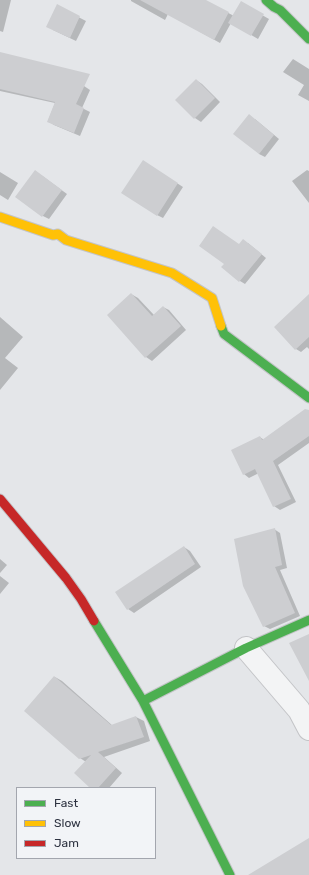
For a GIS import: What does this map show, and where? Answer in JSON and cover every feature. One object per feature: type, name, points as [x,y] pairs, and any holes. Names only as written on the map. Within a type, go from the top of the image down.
[{"type":"street","points":[[266,0],[280,10],[309,39]]},
{"type":"street","points":[[0,217],[53,235],[58,234],[66,240],[172,273],[212,298],[224,334],[309,398]]},
{"type":"street","points":[[0,499],[66,578],[81,599],[143,701],[230,875]]},
{"type":"street","points":[[143,701],[246,648],[309,620]]},
{"type":"street","points":[[246,648],[299,710],[309,729]]},
{"type":"building","points":[[140,0],[206,0],[229,12],[214,40]]},
{"type":"building","points":[[241,1],[264,14],[251,36],[228,23]]},
{"type":"building","points":[[57,4],[80,16],[70,38],[46,27]]},
{"type":"building","points":[[0,52],[90,74],[76,104],[84,108],[74,133],[47,122],[55,102],[0,89]]},
{"type":"building","points":[[196,79],[215,98],[194,119],[175,100]]},
{"type":"building","points":[[249,114],[274,135],[259,154],[233,134]]},
{"type":"building","points":[[143,160],[178,183],[157,216],[121,193]]},
{"type":"building","points":[[35,170],[62,190],[42,217],[15,197]]},
{"type":"building","points":[[213,226],[239,244],[243,239],[262,254],[239,282],[221,267],[224,264],[199,246]]},
{"type":"building","points":[[131,293],[152,316],[163,306],[181,326],[145,358],[107,315]]},
{"type":"building","points":[[309,294],[309,337],[295,350],[274,327]]},
{"type":"building","points":[[305,409],[309,410],[309,436],[273,461],[291,499],[273,507],[255,469],[243,475],[231,450],[260,436],[262,440]]},
{"type":"building","points":[[275,528],[282,565],[275,567],[295,613],[263,627],[243,586],[234,539]]},
{"type":"building","points":[[184,546],[195,564],[127,610],[115,592]]},
{"type":"building","points":[[309,634],[309,681],[289,643]]},
{"type":"building","points":[[54,676],[111,725],[136,716],[144,737],[98,752],[116,768],[99,787],[89,787],[74,773],[91,755],[79,759],[24,711]]},
{"type":"building","points":[[309,838],[309,875],[248,875]]},
{"type":"traffic: fast","points":[[266,0],[280,10],[309,39]]},
{"type":"traffic: fast","points":[[221,326],[224,334],[309,398]]},
{"type":"traffic: fast","points":[[143,701],[246,648],[309,620]]},
{"type":"traffic: fast","points":[[94,621],[143,701],[230,875]]},
{"type":"traffic: slow","points":[[0,217],[53,235],[58,234],[66,240],[172,273],[212,298],[221,326]]},
{"type":"traffic: jam","points":[[0,499],[66,578],[94,621]]}]
